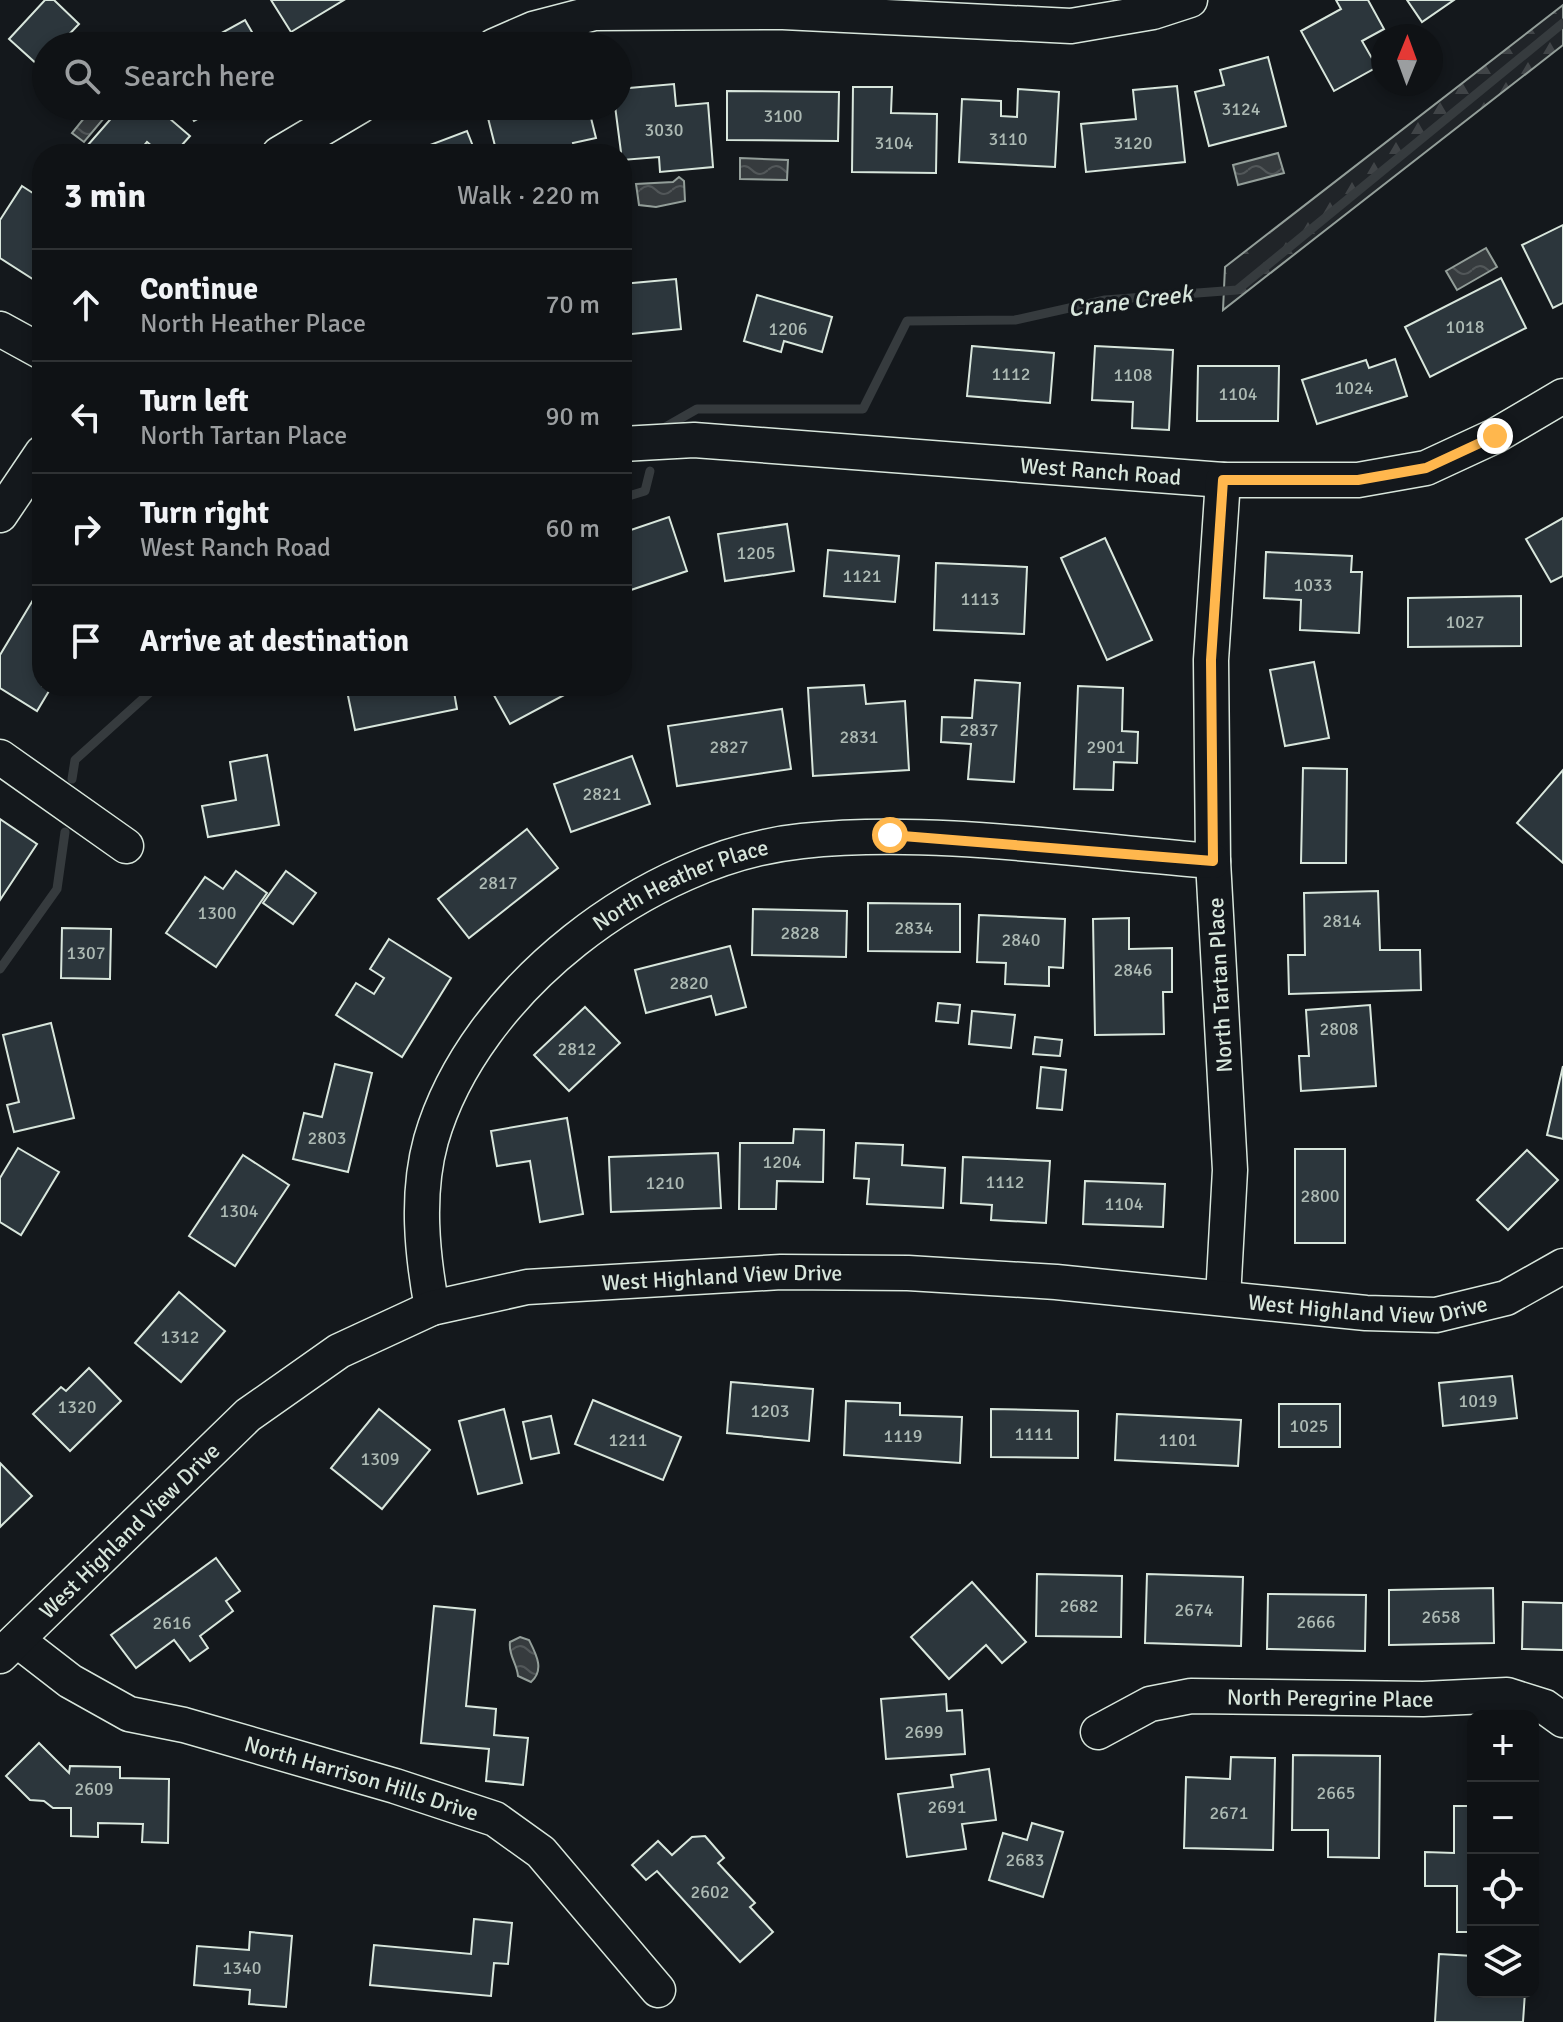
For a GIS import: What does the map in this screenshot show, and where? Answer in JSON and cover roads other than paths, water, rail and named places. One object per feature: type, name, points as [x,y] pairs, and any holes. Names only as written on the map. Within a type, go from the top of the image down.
[{"type":"street","points":[[526,32],[594,13],[783,6],[1071,26],[1153,12],[1190,0]]},
{"type":"street","points":[[296,144],[336,120]]},
{"type":"street","points":[[0,329],[32,347]]},
{"type":"street","name":"West Ranch Road","points":[[632,443],[694,440],[1223,480],[1358,480],[1426,468],[1495,436],[1563,396]]},
{"type":"street","points":[[0,515],[32,468]]},
{"type":"street","name":"North Tartan Place","points":[[1223,480],[1211,660],[1213,861],[1230,1170],[1223,1298]]},
{"type":"street","points":[[0,757],[126,846]]},
{"type":"street","name":"North Heather Place","points":[[432,1308],[425,1269],[422,1211],[430,1142],[457,1073],[524,983],[610,914],[706,864],[799,841],[890,835],[1213,861]]},
{"type":"street","name":"West Highland View Drive","points":[[8,1648],[248,1415],[339,1351],[432,1308],[527,1287],[781,1272],[908,1273],[1223,1298],[1366,1313],[1436,1315],[1506,1298],[1563,1266]]},
{"type":"street","name":"North Harrison Hills Drive","points":[[8,1648],[129,1714],[184,1725],[380,1781],[495,1819],[541,1852],[658,1990]]},
{"type":"street","name":"North Peregrine Place","points":[[1098,1732],[1150,1704],[1191,1696],[1423,1699],[1507,1695],[1545,1707],[1563,1720]]},
{"type":"water","points":[[82,120],[102,120],[84,142],[72,133]]},
{"type":"water","points":[[1278,153],[1284,173],[1238,185],[1233,165]]},
{"type":"water","points":[[740,158],[788,160],[787,180],[740,179]]},
{"type":"water","points":[[679,177],[684,181],[685,201],[656,207],[639,205],[636,184],[673,182]]},
{"type":"water","points":[[1486,248],[1497,267],[1457,290],[1446,271]]},
{"type":"water","points":[[520,1637],[529,1640],[538,1662],[538,1672],[531,1682],[518,1676],[510,1651],[510,1642]]},
{"type":"waterway","name":"Crane Creek","points":[[662,429],[697,409],[863,409],[907,321],[1015,320],[1105,300],[1237,290],[1563,23]]},
{"type":"waterway","name":"Crane Creek","points":[[632,495],[645,491],[650,471]]},
{"type":"waterway","name":"Crane Creek","points":[[72,779],[75,760],[146,696]]},
{"type":"waterway","name":"Crane Creek","points":[[0,969],[57,889],[65,832]]}]
